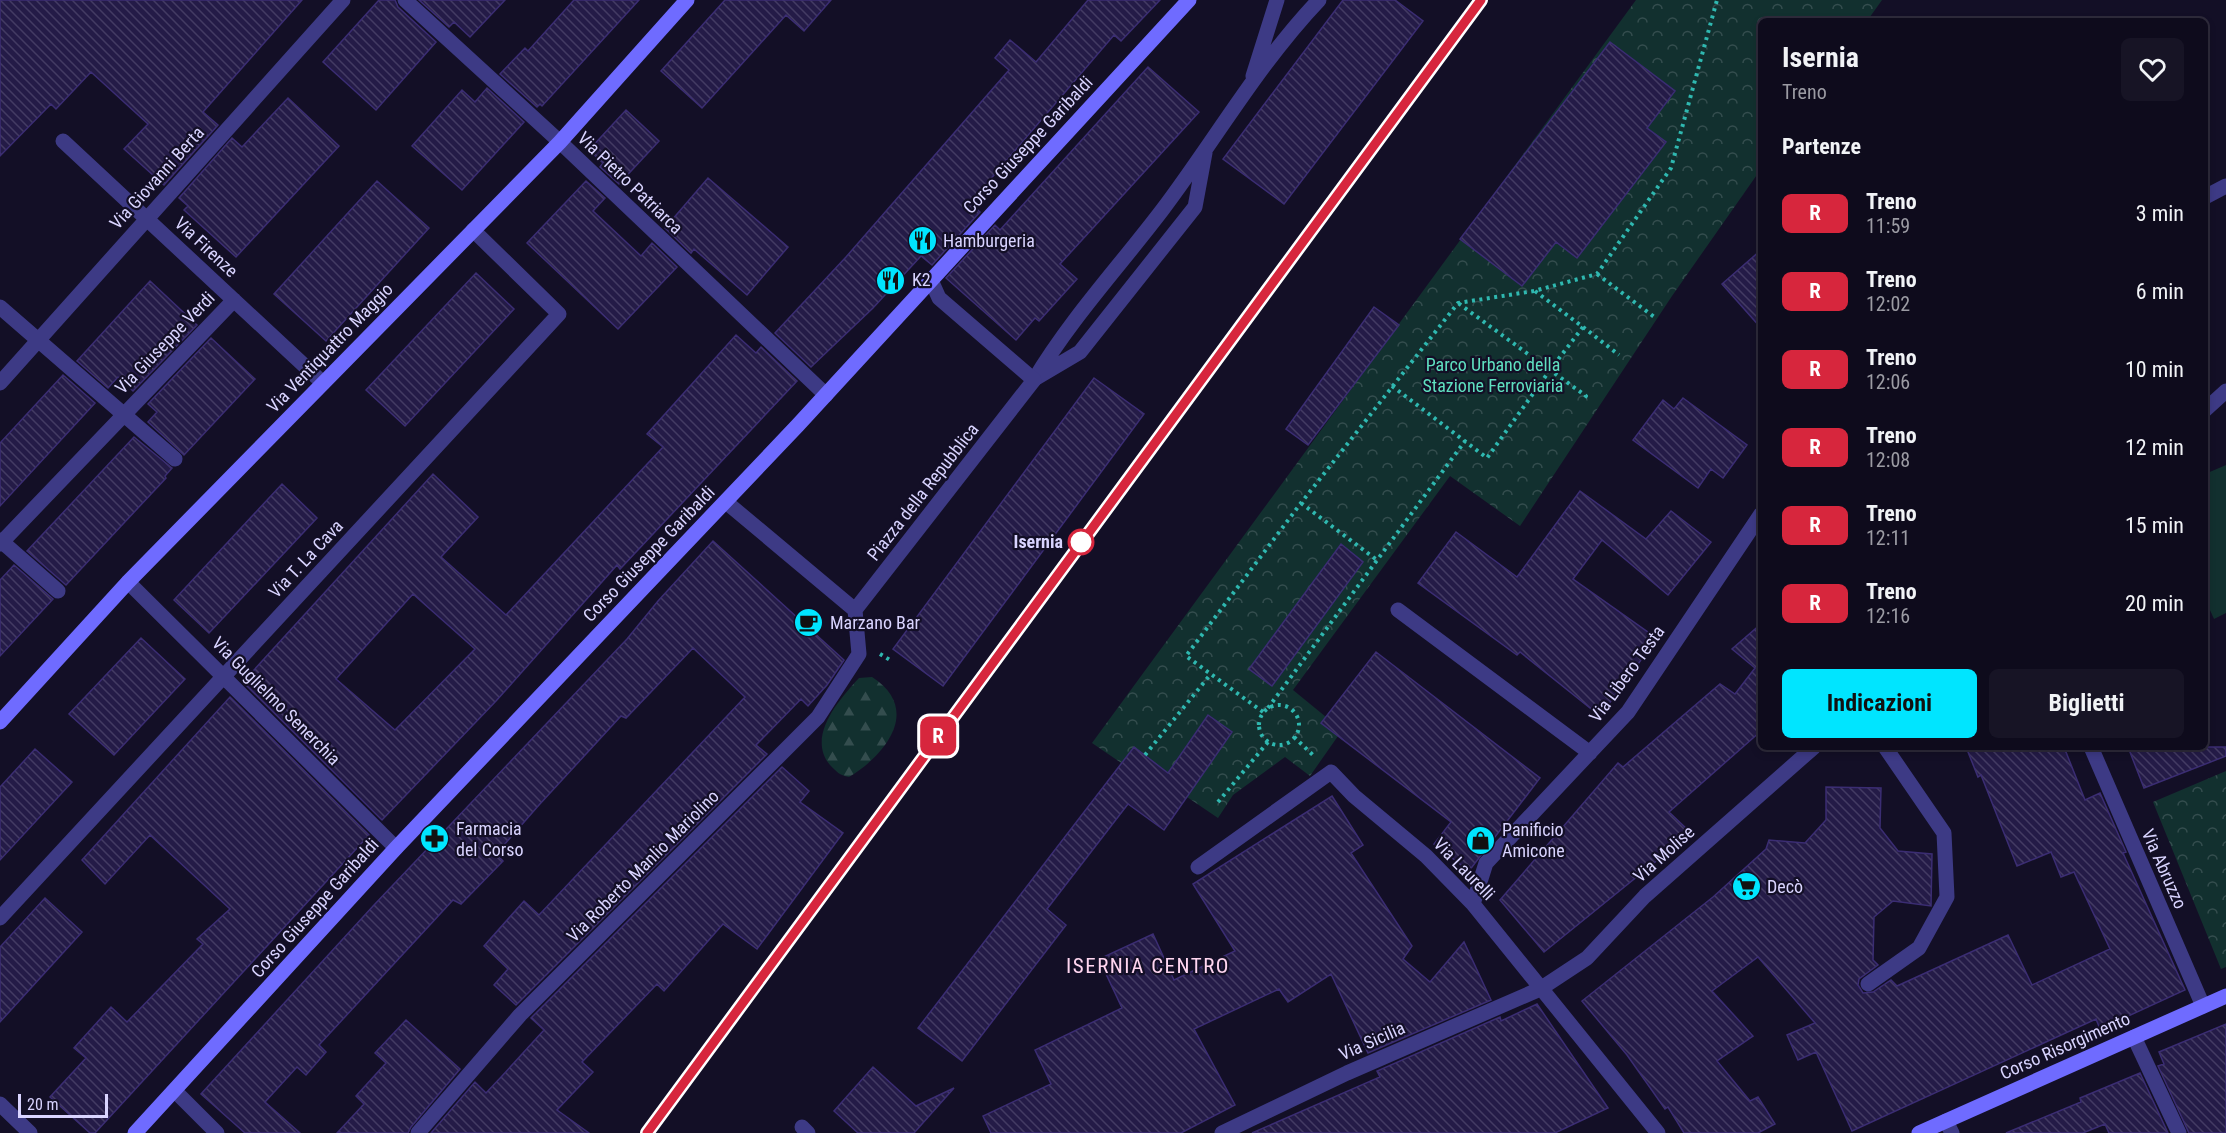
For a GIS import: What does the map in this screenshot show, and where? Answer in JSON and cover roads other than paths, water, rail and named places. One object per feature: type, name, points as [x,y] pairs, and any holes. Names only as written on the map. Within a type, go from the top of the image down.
[{"type":"main road","name":"Via Ventiquattro Maggio","points":[[0,722],[128,582],[560,142],[687,0]]},
{"type":"main road","name":"Corso Giuseppe Garibaldi","points":[[135,1133],[396,848],[826,395],[1189,0]]},
{"type":"main road","name":"Corso Risorgimento","points":[[1919,1133],[1949,1127],[2134,1037],[2226,996]]},
{"type":"street","name":"Via Giovanni Berta","points":[[0,383],[343,0]]},
{"type":"street","name":"Via Pietro Patriarca","points":[[405,0],[560,142],[826,395]]},
{"type":"street","points":[[1251,85],[1276,0]]},
{"type":"street","points":[[1034,380],[1060,337],[1163,208],[1251,85],[1318,0]]},
{"type":"street","name":"Via Firenze","points":[[63,141],[323,382]]},
{"type":"street","points":[[1034,380],[1080,352],[1195,207],[1207,147]]},
{"type":"street","points":[[2208,195],[2226,186]]},
{"type":"street","name":"Via T. La Cava","points":[[0,918],[559,314],[473,230]]},
{"type":"street","points":[[931,280],[939,298],[1034,380]]},
{"type":"street","name":"Via Giuseppe Verdi","points":[[58,591],[1,542],[234,300]]},
{"type":"street","name":"Via Giuseppe Verdi","points":[[0,308],[175,459]]},
{"type":"street","name":"Piazza della Repubblica","points":[[855,610],[1034,380]]},
{"type":"street","points":[[2208,407],[2226,391]]},
{"type":"street","points":[[726,502],[855,610]]},
{"type":"street","name":"Via Libero Testa","points":[[1473,904],[1486,863],[1628,712],[1758,518]]},
{"type":"street","name":"Via Guglielmo Senerchia","points":[[128,582],[396,848]]},
{"type":"street","name":"Via Roberto Manlio Mariolino","points":[[418,1133],[520,1015],[818,717],[859,654],[855,610]]},
{"type":"street","points":[[1398,610],[1590,753]]},
{"type":"street","name":"Via Molise","points":[[1540,989],[1587,958],[1645,896],[1811,750]]},
{"type":"street","points":[[1868,984],[1918,948],[1947,897],[1944,833],[1888,750]]},
{"type":"street","name":"Via Abruzzo","points":[[2092,750],[2203,1006]]},
{"type":"street","name":"Via Laurelli","points":[[1198,867],[1330,772],[1354,796],[1426,856],[1473,904],[1658,1133]]},
{"type":"street","name":"Via Sicilia","points":[[1222,1133],[1347,1073],[1540,989]]},
{"type":"street","points":[[2134,1037],[2179,1133]]},
{"type":"street","points":[[175,1091],[217,1133]]},
{"type":"street","points":[[0,1104],[30,1133]]},
{"type":"railway","points":[[647,1133],[1481,0]]},
{"type":"train","name":"R","points":[[647,1133],[1481,0]]},
{"type":"place","name":"Hamburgeria","points":[[922,241]]},
{"type":"place","name":"K2","points":[[891,280]]},
{"type":"place","name":"Isernia","points":[[1081,542]]},
{"type":"place","name":"Marzano Bar","points":[[809,623]]},
{"type":"place","name":"Farmacia del Corso","points":[[435,839]]},
{"type":"place","name":"Panificio Amicone","points":[[1481,840]]},
{"type":"place","name":"Decò","points":[[1746,887]]},
{"type":"district","name":"ISERNIA CENTRO","points":[[1148,966]]},
{"type":"park label","name":"Parco Urbano della Stazione Ferroviaria","points":[[1493,376]]}]
